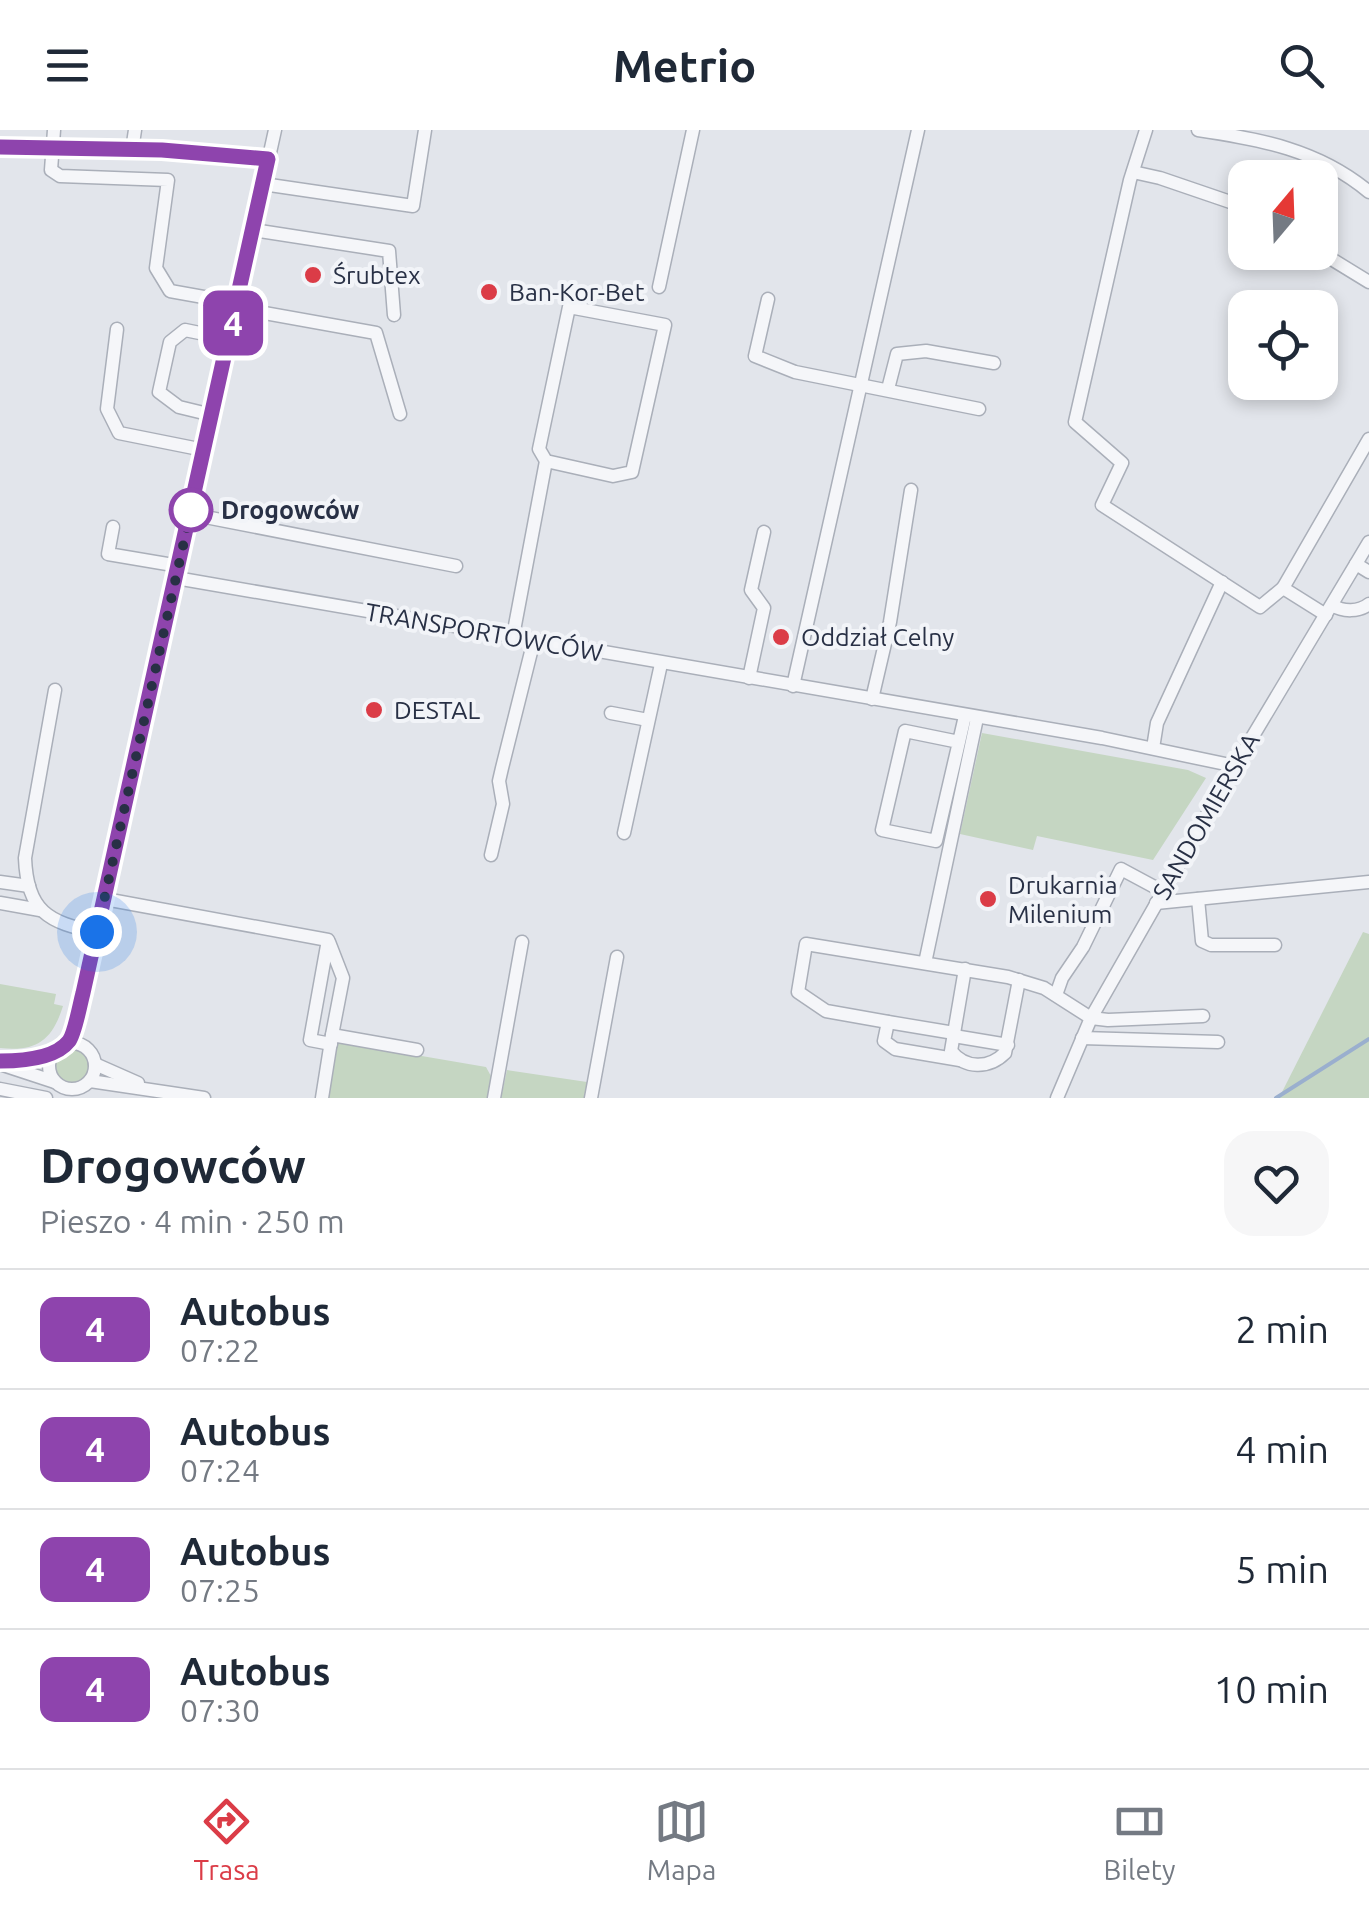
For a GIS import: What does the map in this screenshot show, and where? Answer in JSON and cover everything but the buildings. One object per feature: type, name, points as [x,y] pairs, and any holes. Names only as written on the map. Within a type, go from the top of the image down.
[{"type":"street","points":[[54,130],[52,170],[60,176],[168,180],[156,268],[170,290],[376,333],[400,414]]},
{"type":"street","points":[[132,150],[135,130]]},
{"type":"street","points":[[75,1044],[83,993],[275,130]]},
{"type":"street","points":[[263,184],[413,206],[425,130]]},
{"type":"street","points":[[658,287],[693,130]]},
{"type":"street","points":[[792,686],[918,130]]},
{"type":"street","points":[[1146,130],[1075,422],[1122,463],[1102,506],[1260,607],[1283,588],[1369,439]]},
{"type":"street","points":[[1198,130],[1288,146],[1324,162],[1369,192]]},
{"type":"street","points":[[0,147],[268,159]]},
{"type":"street","points":[[1133,172],[1228,201]]},
{"type":"street","points":[[253,230],[389,251],[394,315]]},
{"type":"street","points":[[1338,263],[1369,282]]},
{"type":"street","points":[[768,299],[755,356],[795,372],[979,409]]},
{"type":"street","points":[[513,636],[546,461],[540,449],[569,308],[665,325],[632,472],[613,476],[546,461]]},
{"type":"street","points":[[117,330],[108,409],[118,434],[204,450]]},
{"type":"street","points":[[212,415],[179,407],[159,392],[170,342],[185,330],[229,339]]},
{"type":"street","points":[[888,389],[897,354],[926,351],[994,363]]},
{"type":"street","points":[[872,699],[890,622],[911,490]]},
{"type":"street","points":[[190,514],[456,566]]},
{"type":"street","name":"TRANSPORTOWCÓW","points":[[113,527],[108,554],[178,572],[661,664],[1153,748],[1235,766]]},
{"type":"street","points":[[749,678],[764,608],[751,590],[764,532]]},
{"type":"street","name":"SANDOMIERSKA","points":[[1057,1098],[1091,1018],[1369,542]]},
{"type":"street","points":[[1356,564],[1369,572]]},
{"type":"street","points":[[1153,748],[1157,723],[1222,582]]},
{"type":"street","points":[[1283,588],[1329,610],[1362,610],[1369,604]]},
{"type":"street","points":[[491,855],[503,804],[502,768],[534,640]]},
{"type":"street","points":[[624,834],[661,664]]},
{"type":"street","points":[[40,910],[29,886],[25,858],[55,690]]},
{"type":"street","points":[[611,713],[648,720]]},
{"type":"street","points":[[959,742],[905,731],[882,830],[936,841],[959,742],[971,717]]},
{"type":"street","points":[[924,963],[971,717]]},
{"type":"street","points":[[1056,995],[1120,868],[1159,897],[1198,899],[1369,882]]},
{"type":"street","points":[[0,882],[29,886]]},
{"type":"street","points":[[105,899],[328,940]]},
{"type":"street","points":[[1198,899],[1202,941],[1212,945],[1275,946]]},
{"type":"street","points":[[0,903],[40,910],[62,925],[97,932]]},
{"type":"street","points":[[328,940],[310,1040],[417,1050]]},
{"type":"street","points":[[322,1098],[343,978],[328,940]]},
{"type":"street","points":[[494,1098],[522,942]]},
{"type":"street","points":[[1008,1045],[826,1012],[798,992],[806,944],[1020,980],[1056,995],[1091,1018],[1203,1016]]},
{"type":"street","points":[[592,1098],[617,957]]},
{"type":"street","points":[[960,1060],[952,1051],[966,969]]},
{"type":"street","points":[[888,1022],[884,1041],[895,1049],[976,1065],[989,1064],[1001,1057],[1008,1045],[1020,980]]},
{"type":"street","points":[[1082,1038],[1218,1042]]},
{"type":"street","points":[[0,1062],[52,1054],[75,1044]]},
{"type":"street","points":[[0,1062],[74,1093],[90,1081],[95,1064],[93,1056],[75,1044]]},
{"type":"street","points":[[52,1054],[49,1072],[59,1089]]},
{"type":"street","points":[[95,1064],[154,1089]]},
{"type":"street","points":[[90,1081],[197,1097]]},
{"type":"street","points":[[116,1087],[134,1098]]},
{"type":"street","points":[[0,1090],[46,1098]]},
{"type":"green space","points":[[982,733],[1188,770],[1206,778],[1153,860],[1037,836],[1033,850],[960,834]]},
{"type":"green space","points":[[1363,932],[1369,934],[1369,1098],[1279,1098]]},
{"type":"green space","points":[[0,984],[56,994],[54,1004],[63,1006],[54,1028],[41,1042],[23,1048],[0,1048]]},
{"type":"green space","points":[[334,1041],[486,1067],[492,1078],[488,1098],[325,1098]]},
{"type":"green space","points":[[72,1047],[85,1053],[91,1066],[85,1079],[72,1085],[59,1079],[53,1066],[59,1053]]},
{"type":"green space","points":[[507,1070],[587,1082],[585,1098],[501,1098]]},
{"type":"waterway","points":[[1276,1098],[1369,1039]]},
{"type":"bus line","name":"4","points":[[0,147],[162,150],[268,159],[83,993],[68,1043],[52,1054],[0,1061]]},
{"type":"place","name":"Śrubtex","points":[[313,275]]},
{"type":"place","name":"Ban-Kor-Bet","points":[[489,292]]},
{"type":"place","name":"Drogowców","points":[[191,510]]},
{"type":"place","name":"Oddział Celny","points":[[781,637]]},
{"type":"place","name":"DESTAL","points":[[374,710]]},
{"type":"place","name":"Drukarnia Milenium","points":[[988,899]]},
{"type":"route","points":[[97,932],[191,510]]}]
